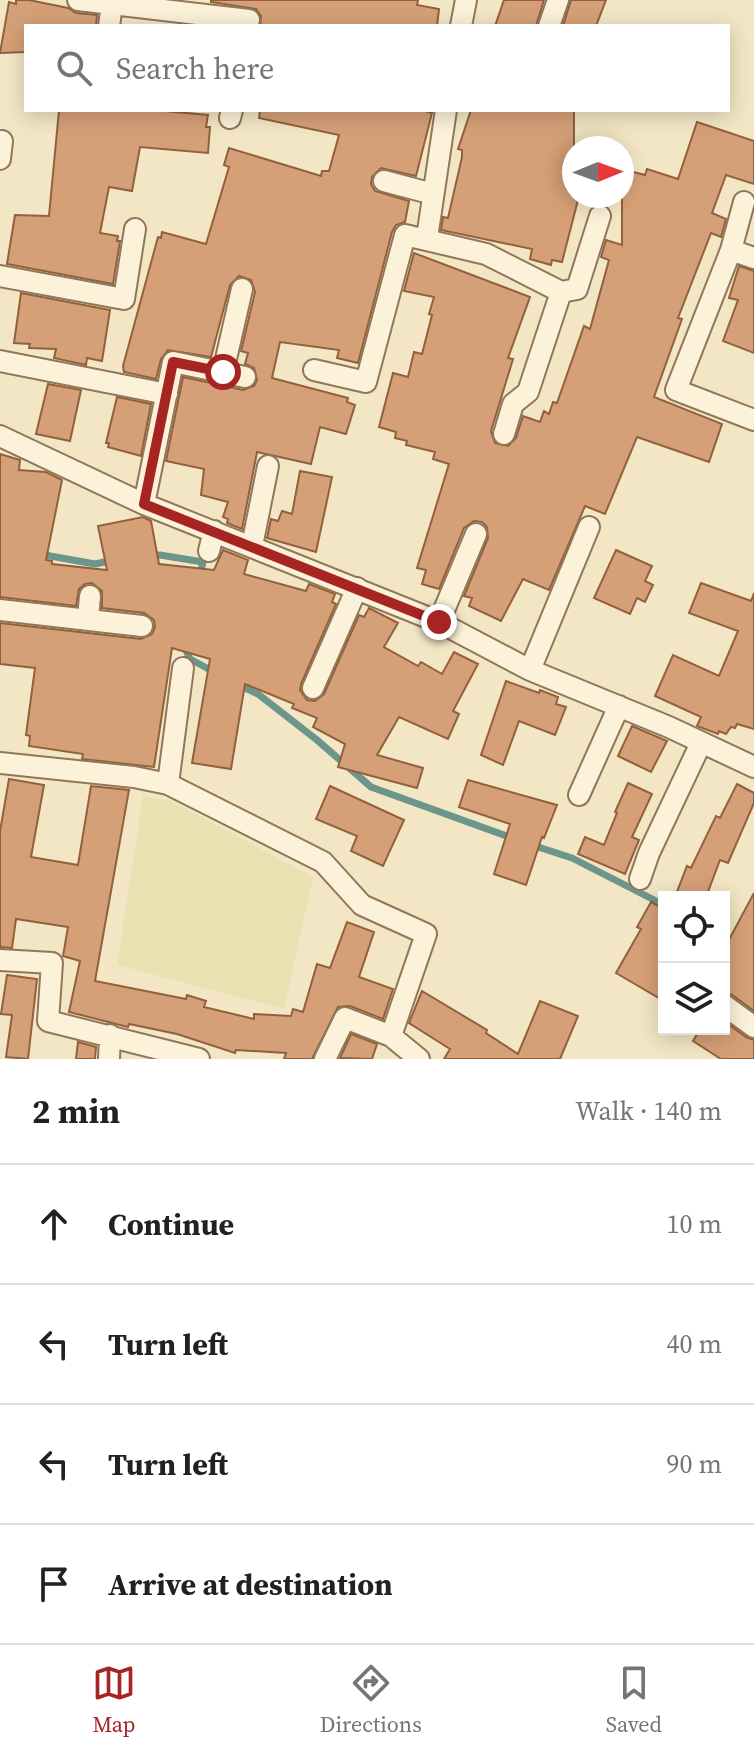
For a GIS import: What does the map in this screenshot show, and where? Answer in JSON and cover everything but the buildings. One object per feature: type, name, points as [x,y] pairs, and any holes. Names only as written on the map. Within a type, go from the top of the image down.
[{"type":"street","points":[[78,0],[249,15]]},
{"type":"street","points":[[461,24],[466,0]]},
{"type":"street","points":[[550,24],[558,0]]},
{"type":"street","points":[[109,24],[112,4]]},
{"type":"street","points":[[427,238],[446,112]]},
{"type":"street","points":[[384,181],[433,194]]},
{"type":"street","points":[[744,202],[731,250],[676,390],[754,420]]},
{"type":"street","points":[[314,370],[366,382],[405,235],[486,254],[561,292],[577,289],[600,216]]},
{"type":"street","points":[[0,276],[124,299],[135,229]]},
{"type":"street","points":[[731,250],[754,258]]},
{"type":"street","points":[[223,372],[242,289]]},
{"type":"street","points":[[504,434],[513,404],[528,392],[561,292]]},
{"type":"street","points":[[0,361],[167,394]]},
{"type":"street","points":[[144,504],[173,362],[245,377]]},
{"type":"street","points":[[0,436],[144,504],[211,541],[252,546],[439,622],[530,670],[754,767]]},
{"type":"street","points":[[252,546],[268,466]]},
{"type":"street","points":[[530,670],[589,527]]},
{"type":"street","points":[[439,622],[476,534]]},
{"type":"street","points":[[313,688],[357,588]]},
{"type":"street","points":[[88,619],[90,596]]},
{"type":"street","points":[[0,610],[142,626]]},
{"type":"street","points":[[168,784],[183,668]]},
{"type":"street","points":[[579,795],[619,706]]},
{"type":"street","points":[[640,879],[649,853],[701,743]]},
{"type":"street","points":[[0,763],[134,777],[168,784],[323,862],[362,905],[426,934],[391,1036]]},
{"type":"street","points":[[0,960],[52,963],[48,1021],[199,1059]]},
{"type":"street","points":[[730,1009],[754,1027]]},
{"type":"street","points":[[325,1059],[345,1018],[391,1036],[419,1059]]},
{"type":"street","points":[[109,1059],[110,1035]]},
{"type":"shaded area","points":[[143,796],[171,801],[313,877],[284,1009],[117,965]]},
{"type":"waterway","points":[[39,554],[95,564],[114,560]]},
{"type":"waterway","points":[[150,556],[203,562],[200,575]]},
{"type":"waterway","points":[[184,646],[190,659],[216,673]]},
{"type":"waterway","points":[[237,684],[258,694],[371,787],[512,838]]},
{"type":"waterway","points":[[532,845],[572,858],[658,902]]},
{"type":"route","points":[[223,372],[173,362],[144,504],[439,622]]}]
